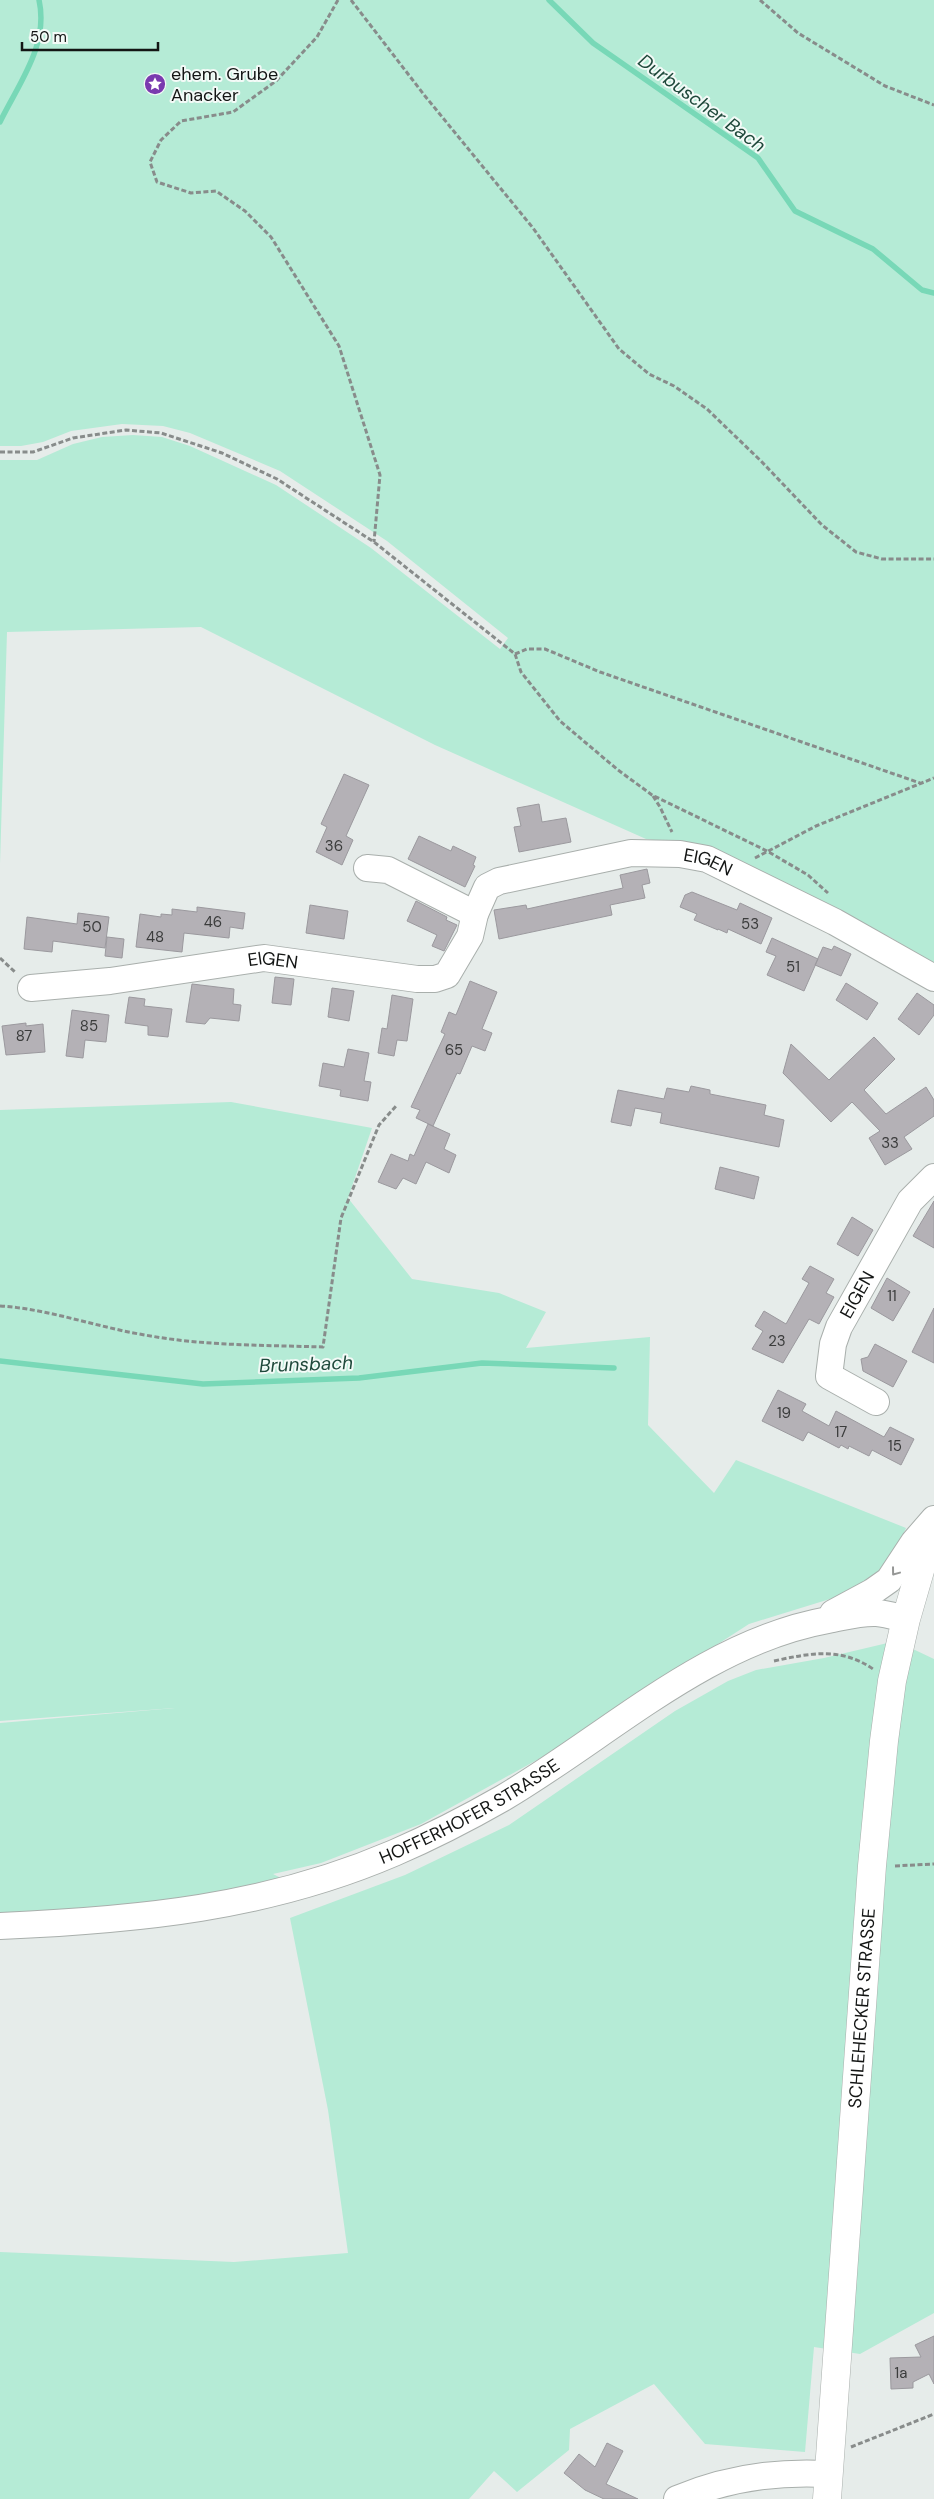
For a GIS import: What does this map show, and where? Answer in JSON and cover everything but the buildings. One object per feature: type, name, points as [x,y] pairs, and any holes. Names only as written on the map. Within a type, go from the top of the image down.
[{"type":"main road","name":"SCHLEHECKER STRASSE","points":[[828,2475],[872,1866],[884,1741],[892,1681],[906,1619],[934,1521]]},
{"type":"street","name":"EIGEN","points":[[31,988],[110,981],[264,958],[417,979],[435,978],[447,975],[459,956],[470,936],[475,914],[487,888],[499,881],[631,853],[680,854],[707,859],[858,934],[934,978]]},
{"type":"street","points":[[367,868],[388,870],[475,914]]},
{"type":"street","name":"EIGEN","points":[[876,1402],[829,1376],[833,1344],[839,1327],[910,1201],[934,1177]]},
{"type":"street","points":[[814,1622],[872,1592],[889,1580],[914,1542],[934,1521]]},
{"type":"street","name":"HOFFERHOFER STRASSE","points":[[0,1926],[113,1920],[219,1906],[285,1891],[355,1868],[431,1836],[504,1798],[711,1662],[774,1633],[814,1622],[877,1613],[906,1619]]},
{"type":"street","points":[[677,2499],[731,2480],[776,2475],[828,2475]]},
{"type":"path","points":[[338,0],[316,37],[276,80],[233,112],[181,121],[161,140],[150,162],[157,182],[191,193],[216,191],[245,211],[271,237],[339,346],[380,475],[374,542]]},
{"type":"path","points":[[351,0],[425,96],[533,228],[619,349],[649,374],[674,386],[707,409],[761,461],[822,525],[856,552],[882,560],[934,559]]},
{"type":"path","points":[[760,0],[806,38],[885,86],[934,105]]},
{"type":"path","points":[[0,452],[33,452],[72,438],[112,430],[161,433],[222,453],[277,479],[374,542],[515,654],[521,672],[560,721],[618,770],[652,795],[767,851],[808,875],[829,894],[832,900]]},
{"type":"path","points":[[515,654],[528,649],[545,649],[600,672],[920,783]]},
{"type":"path","points":[[733,872],[767,851],[816,826],[934,778]]},
{"type":"path","points":[[652,795],[660,807],[680,854]]},
{"type":"path","points":[[0,1306],[22,1308],[145,1335],[222,1344],[323,1347],[341,1218],[379,1125],[397,1104]]},
{"type":"path","points":[[872,1866],[934,1864]]},
{"type":"path","points":[[828,2475],[864,2444],[934,2414]]},
{"type":"green space","points":[[0,0],[934,0],[934,964],[890,937],[750,874],[710,848],[646,839],[435,745],[201,627],[7,632],[0,864],[0,460],[37,460],[73,444],[102,437],[133,435],[162,437],[190,446],[276,485],[371,548],[500,649],[508,638],[387,541],[280,471],[190,433],[163,426],[122,424],[71,431],[43,442],[21,446],[0,446]]},
{"type":"green space","points":[[231,1102],[372,1128],[348,1198],[412,1279],[499,1293],[546,1312],[526,1348],[650,1337],[648,1425],[714,1493],[736,1460],[906,1528],[892,1559],[859,1590],[749,1624],[544,1756],[421,1824],[321,1863],[273,1874],[285,1880],[150,1908],[0,1914],[0,1723],[175,1708],[0,1721],[0,1110]]},
{"type":"green space","points":[[896,1641],[934,1659],[934,2313],[860,2354],[814,2347],[805,2452],[705,2444],[654,2384],[570,2429],[569,2450],[517,2492],[494,2471],[469,2499],[0,2499],[0,2252],[234,2262],[348,2253],[328,2110],[290,1918],[405,1875],[509,1825],[675,1711],[728,1681],[756,1670],[824,1658]]},
{"type":"waterway","points":[[0,122],[36,48],[40,33],[39,0]]},
{"type":"waterway","name":"Durbuscher Bach","points":[[549,0],[593,43],[758,158],[795,211],[873,249],[922,290],[934,293]]},
{"type":"waterway","name":"Brunsbach","points":[[0,1361],[203,1384],[359,1378],[482,1363],[614,1368]]},
{"type":"place","name":"ehem. Grube Anacker","points":[[155,84]]}]
